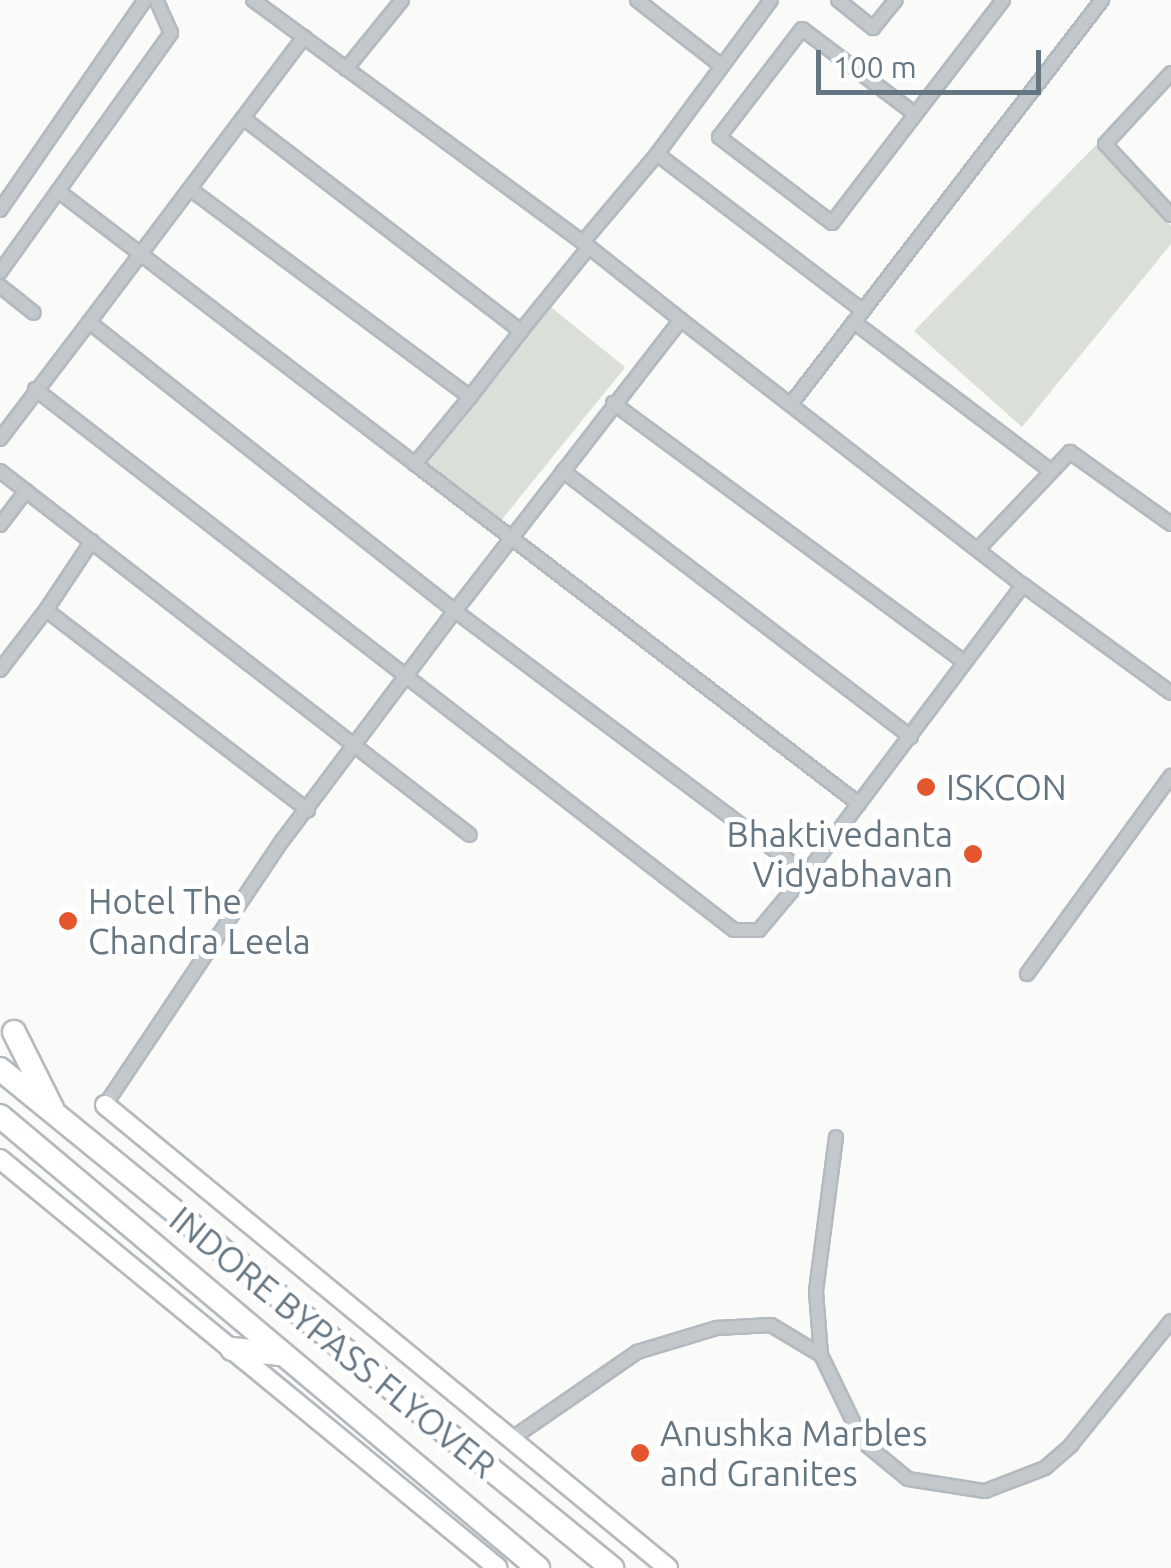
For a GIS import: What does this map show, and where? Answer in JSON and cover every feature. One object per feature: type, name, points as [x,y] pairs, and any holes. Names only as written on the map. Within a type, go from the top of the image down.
[{"type":"highway","points":[[7,1026],[56,1115]]},
{"type":"highway","name":"INDORE BYPASS FLYOVER","points":[[0,1069],[612,1568]]},
{"type":"highway","name":"INDORE BYPASS FLYOVER","points":[[0,1116],[538,1568]]},
{"type":"highway","points":[[232,1349],[280,1354]]},
{"type":"street","points":[[0,210],[145,0]]},
{"type":"street","points":[[0,272],[171,33],[156,0]]},
{"type":"street","points":[[254,0],[586,245],[1023,585],[1171,693]]},
{"type":"street","points":[[346,68],[402,0]]},
{"type":"street","points":[[637,0],[719,64]]},
{"type":"street","points":[[416,464],[657,154],[719,64],[771,0]]},
{"type":"street","points":[[838,0],[873,28],[896,0]]},
{"type":"street","points":[[915,114],[802,30],[720,138],[832,223],[1003,0]]},
{"type":"street","points":[[791,404],[1102,0]]},
{"type":"street","points":[[0,439],[304,36]]},
{"type":"street","points":[[1171,73],[1106,144],[1171,215]]},
{"type":"street","points":[[243,118],[521,331]]},
{"type":"street","points":[[657,154],[1047,468]]},
{"type":"street","points":[[190,189],[470,397]]},
{"type":"street","points":[[58,191],[859,804]]},
{"type":"street","points":[[0,286],[34,314]]},
{"type":"street","points":[[668,1568],[105,1106],[308,810],[406,675],[511,534],[680,320]]},
{"type":"street","points":[[89,322],[454,611],[806,874]]},
{"type":"street","points":[[35,389],[734,930],[760,930],[1023,585]]},
{"type":"street","points":[[613,403],[964,662]]},
{"type":"street","points":[[978,549],[1047,468],[1077,454],[1171,524]]},
{"type":"street","points":[[0,470],[470,835]]},
{"type":"street","points":[[563,471],[911,736]]},
{"type":"street","points":[[0,525],[26,492]]},
{"type":"street","points":[[0,670],[92,541]]},
{"type":"street","points":[[46,610],[308,810]]},
{"type":"street","points":[[1028,974],[1171,776]]},
{"type":"street","points":[[836,1137],[816,1291],[821,1355],[863,1442],[908,1479],[985,1491],[1045,1468],[1071,1446],[1171,1321]]},
{"type":"street","points":[[0,1158],[498,1568]]},
{"type":"street","points":[[514,1438],[637,1352],[716,1328],[772,1325],[821,1355]]},
{"type":"shaded area","points":[[1097,144],[1171,226],[1171,244],[1022,427],[914,331]]},
{"type":"shaded area","points":[[542,300],[625,367],[494,530],[410,462]]},
{"type":"place","name":"ISKCON","points":[[926,787]]},
{"type":"place","name":"Bhaktivedanta Vidyabhavan","points":[[973,854]]},
{"type":"place","name":"Hotel The Chandra Leela","points":[[68,921]]},
{"type":"place","name":"Anushka Marbles and Granites","points":[[640,1453]]}]
